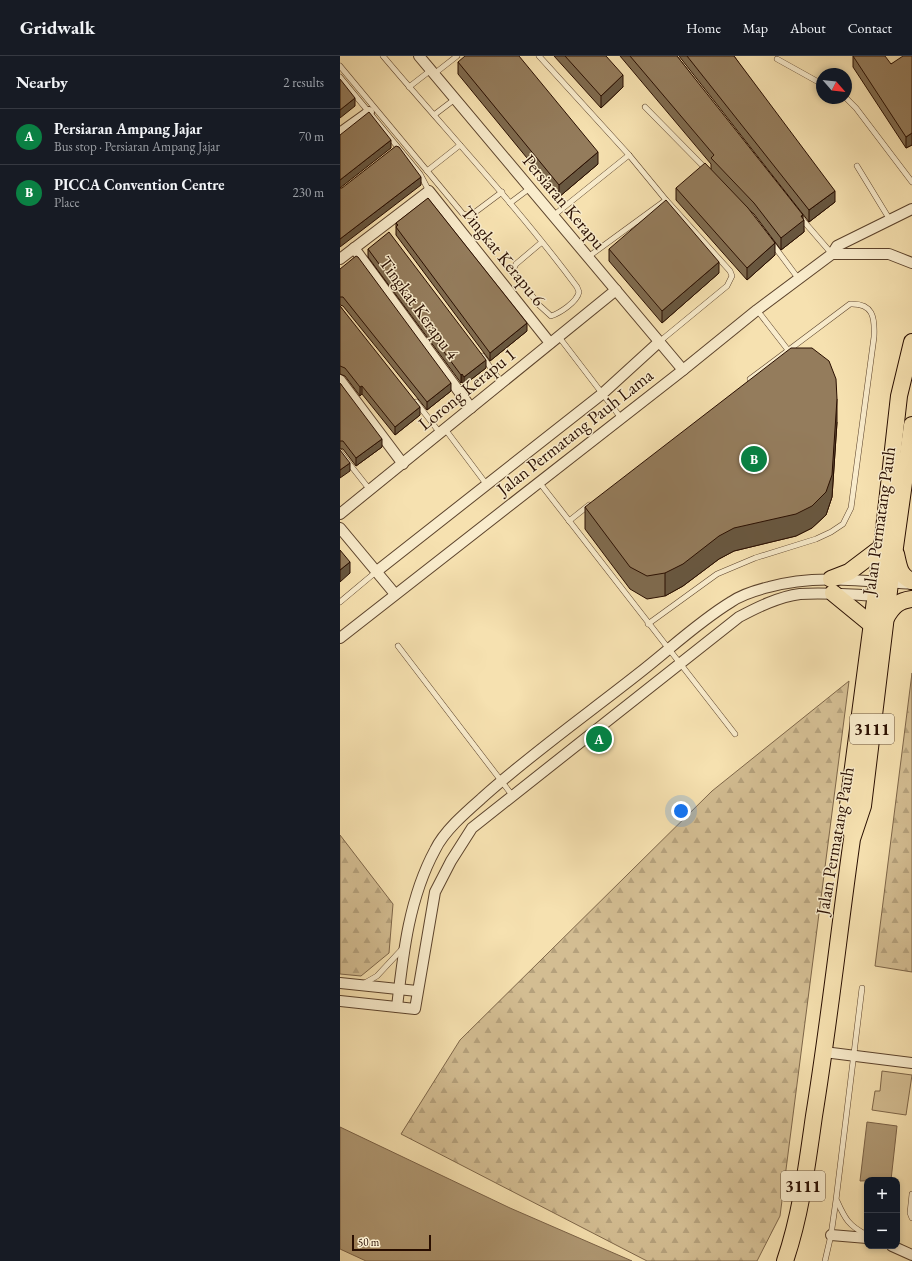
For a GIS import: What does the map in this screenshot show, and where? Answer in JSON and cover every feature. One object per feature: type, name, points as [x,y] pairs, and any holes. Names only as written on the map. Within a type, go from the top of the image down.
[{"type":"main road","points":[[912,342],[899,396],[889,546],[900,572],[912,581]]},
{"type":"main road","name":"Jalan Permatang Pauh","points":[[785,1261],[793,1237],[800,1206],[824,1052],[852,839],[863,806],[883,589],[889,546],[912,425]]},
{"type":"main road","points":[[889,546],[849,572],[832,586],[879,621],[900,600],[912,598]]},
{"type":"street","name":"Persiaran Kerapu","points":[[419,56],[682,370]]},
{"type":"street","points":[[340,133],[369,112]]},
{"type":"street","points":[[340,259],[354,248],[386,229],[429,191]]},
{"type":"street","name":"Tingkat Kerapu 6","points":[[429,191],[555,340]]},
{"type":"street","name":"Jalan Permatang Pauh Lama","points":[[340,638],[798,278],[832,254],[837,246],[912,209]]},
{"type":"street","name":"Tingkat Kerapu 4","points":[[354,248],[471,408]]},
{"type":"street","points":[[832,254],[889,254],[912,263]]},
{"type":"street","name":"Lorong Kerapu 1","points":[[340,514],[616,290]]},
{"type":"street","points":[[377,571],[602,394],[659,342]]},
{"type":"street","points":[[340,380],[402,464]]},
{"type":"street","points":[[340,528],[395,594]]},
{"type":"street","points":[[397,1007],[404,947],[423,875],[435,848],[462,816],[501,781],[669,650],[703,621],[733,600],[769,587],[807,580],[832,586],[883,589],[912,584]]},
{"type":"street","points":[[340,1001],[415,1009],[435,892],[451,861],[472,828],[739,617],[763,605],[832,586],[883,589],[912,598]]},
{"type":"street","points":[[340,983],[417,991]]},
{"type":"street","points":[[824,1052],[912,1063]]},
{"type":"street","points":[[832,1234],[864,1237]]},
{"type":"street","points":[[899,1249],[912,1255]]},
{"type":"lane","points":[[409,87],[457,56]]},
{"type":"lane","points":[[539,56],[629,155],[666,200],[730,271],[732,276],[727,286],[659,342]]},
{"type":"lane","points":[[385,57],[409,87],[502,192],[510,203],[542,242],[577,287],[579,292],[575,298],[563,309],[551,316],[539,305],[513,270],[516,264],[542,242]]},
{"type":"lane","points":[[777,59],[816,81]]},
{"type":"lane","points":[[340,66],[466,216],[470,216],[502,192]]},
{"type":"lane","points":[[340,77],[420,174],[429,191]]},
{"type":"lane","points":[[434,115],[455,99]]},
{"type":"lane","points":[[852,104],[912,182]]},
{"type":"lane","points":[[645,107],[709,172]]},
{"type":"lane","points":[[427,171],[460,145]]},
{"type":"lane","points":[[393,152],[399,148]]},
{"type":"lane","points":[[553,216],[629,155]]},
{"type":"lane","points":[[857,166],[890,220]]},
{"type":"lane","points":[[510,203],[530,188]]},
{"type":"lane","points":[[588,257],[666,200]]},
{"type":"lane","points":[[795,212],[832,254]]},
{"type":"lane","points":[[769,240],[798,278]]},
{"type":"lane","points":[[648,624],[717,574],[755,558],[816,539],[843,524],[851,508],[874,337],[875,322],[870,309],[862,303],[850,304],[744,384]]},
{"type":"lane","points":[[757,310],[788,350]]},
{"type":"lane","points":[[555,340],[621,418]]},
{"type":"lane","points":[[478,351],[502,383]]},
{"type":"lane","points":[[412,397],[443,431],[487,485]]},
{"type":"lane","points":[[340,452],[370,490]]},
{"type":"lane","points":[[539,482],[679,664],[735,734]]},
{"type":"lane","points":[[569,521],[594,501]]},
{"type":"lane","points":[[340,602],[377,571]]},
{"type":"lane","points":[[398,646],[512,795]]},
{"type":"lane","points":[[360,985],[377,976],[404,947]]},
{"type":"lane","points":[[825,1261],[832,1234],[862,988]]},
{"type":"lane","points":[[912,1194],[910,1213],[912,1218]]},
{"type":"lane","points":[[836,1200],[845,1219],[864,1235]]},
{"type":"green space","points":[[912,673],[912,972],[875,966]]},
{"type":"green space","points":[[849,681],[780,1216],[757,1261],[647,1261],[401,1134],[460,1040],[712,791]]},
{"type":"green space","points":[[340,835],[393,904],[389,953],[361,976],[340,974]]},
{"type":"green space","points":[[882,1071],[912,1075],[906,1115],[872,1110],[875,1091],[880,1091]]},
{"type":"shaded area","points":[[867,1122],[897,1126],[891,1177],[864,1177],[864,1181],[860,1181]]},
{"type":"shaded area","points":[[340,1127],[510,1208],[632,1261],[366,1261],[340,1249]]},
{"type":"building","points":[[465,56],[519,56],[598,152],[559,185],[458,62]]},
{"type":"building","points":[[565,56],[606,56],[623,75],[601,96]]},
{"type":"building","points":[[630,56],[677,56],[803,215],[801,216],[804,220],[781,238],[754,203],[711,158],[714,155]]},
{"type":"building","points":[[687,56],[734,56],[835,191],[809,210]]},
{"type":"building","points":[[853,56],[885,56],[891,64],[903,56],[912,56],[912,133],[906,137]]},
{"type":"building","points":[[340,79],[355,98],[340,110]]},
{"type":"building","points":[[369,112],[391,140],[340,180],[340,135]]},
{"type":"building","points":[[396,146],[399,147],[421,177],[340,239],[340,188]]},
{"type":"building","points":[[705,163],[748,208],[775,243],[747,268],[676,188]]},
{"type":"building","points":[[428,198],[527,323],[490,353],[396,227],[398,225],[396,223]]},
{"type":"building","points":[[666,200],[719,262],[662,311],[609,249]]},
{"type":"building","points":[[389,232],[486,360],[464,377],[368,249]]},
{"type":"building","points":[[356,256],[451,383],[427,402],[343,297],[340,297],[340,269]]},
{"type":"building","points":[[340,306],[420,407],[395,427],[362,386],[360,387],[345,368],[340,366]]},
{"type":"building","points":[[791,348],[812,348],[829,361],[836,379],[837,399],[832,475],[826,492],[812,506],[796,514],[734,528],[719,536],[683,564],[665,573],[647,576],[630,567],[585,507]]},
{"type":"building","points":[[340,383],[382,439],[356,458],[343,441],[340,441]]},
{"type":"building","points":[[340,450],[350,463],[340,470]]},
{"type":"building","points":[[340,550],[350,562],[340,570]]},
{"type":"place","name":"PICCA Convention Centre","points":[[754,459]]},
{"type":"place","name":"Persiaran Ampang Jajar","points":[[599,739]]}]
